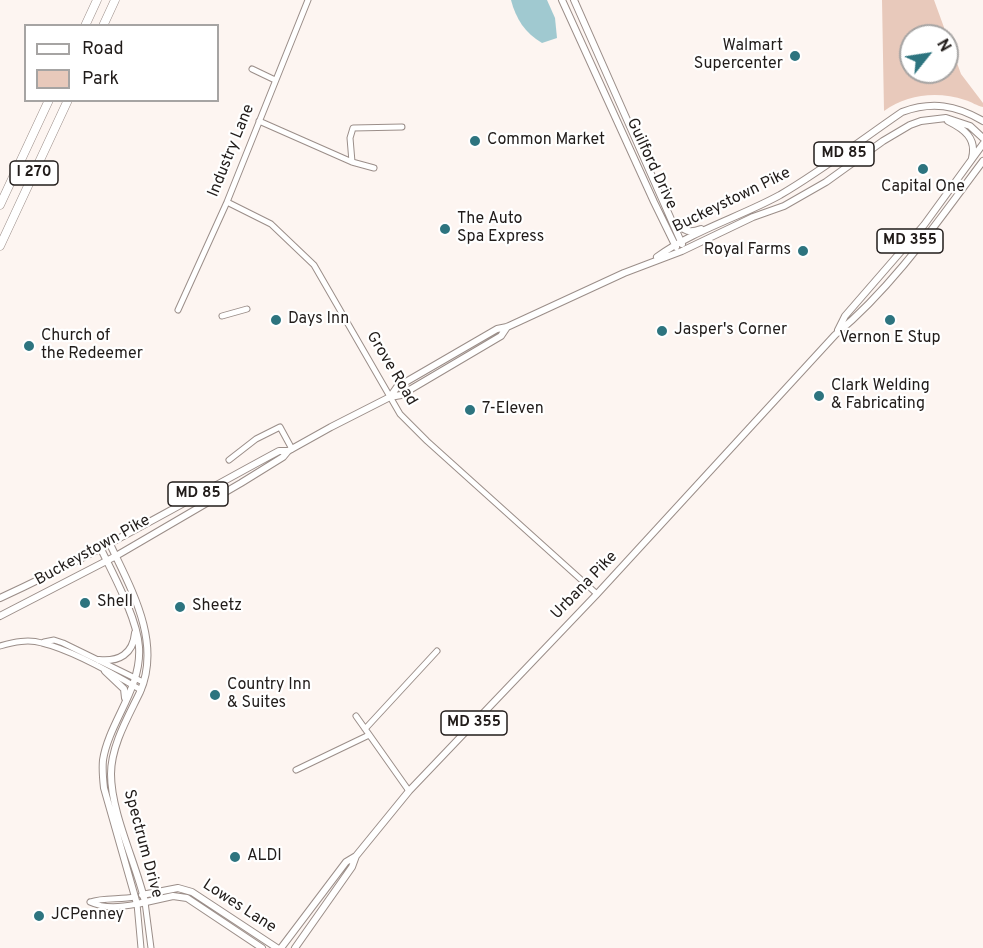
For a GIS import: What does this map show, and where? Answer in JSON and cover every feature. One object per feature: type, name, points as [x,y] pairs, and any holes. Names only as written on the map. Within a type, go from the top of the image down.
[{"type":"highway","points":[[86,24],[97,0]]},
{"type":"highway","points":[[104,24],[115,0]]},
{"type":"highway","name":"I 270","points":[[0,205],[49,102]]},
{"type":"highway","name":"I 270","points":[[0,246],[67,102]]},
{"type":"main road","name":"Guilford Drive","points":[[563,0],[674,245],[682,251]]},
{"type":"main road","name":"Guilford Drive","points":[[574,0],[682,242],[682,251]]},
{"type":"main road","name":"Buckeystown Pike","points":[[652,261],[674,245],[754,208],[815,174],[902,112],[932,105],[949,106],[983,121]]},
{"type":"main road","points":[[972,115],[983,116]]},
{"type":"main road","points":[[932,118],[962,128],[974,146],[970,162]]},
{"type":"main road","name":"Buckeystown Pike","points":[[0,616],[116,556],[250,478],[290,450],[390,397],[401,395],[501,336],[507,327],[652,261],[682,251],[753,217],[784,206],[826,182],[899,131],[921,121],[946,118],[970,126],[983,138]]},
{"type":"main road","name":"Urbana Pike","points":[[835,335],[845,316],[924,225],[983,144]]},
{"type":"main road","name":"Urbana Pike","points":[[295,948],[352,867],[356,856],[409,791],[597,594],[835,335],[898,271],[945,213],[983,160]]},
{"type":"main road","points":[[973,174],[983,167]]},
{"type":"main road","points":[[666,205],[676,222],[684,230],[694,231],[719,224]]},
{"type":"main road","name":"Buckeystown Pike","points":[[0,598],[111,544],[189,499],[279,452],[290,450]]},
{"type":"main road","name":"Spectrum Drive","points":[[111,544],[147,636],[147,661],[142,686],[120,738],[111,772],[121,821],[144,898]]},
{"type":"main road","name":"Spectrum Drive","points":[[101,549],[140,647],[133,681],[106,749],[102,770],[104,788],[136,900]]},
{"type":"main road","points":[[99,660],[113,660],[127,654],[135,639],[135,630]]},
{"type":"main road","points":[[105,671],[124,689],[125,702]]},
{"type":"main road","name":"Urbana Pike","points":[[281,948],[345,862],[356,856]]},
{"type":"main road","name":"Lowes Lane","points":[[136,900],[178,888],[192,892],[277,948]]},
{"type":"main road","name":"Lowes Lane","points":[[144,898],[174,896],[188,898],[262,948]]},
{"type":"street","name":"Industry Lane","points":[[178,310],[227,202],[308,0]]},
{"type":"street","points":[[252,69],[275,80]]},
{"type":"street","points":[[259,121],[352,162],[374,168]]},
{"type":"street","points":[[352,162],[350,138],[352,128],[402,127]]},
{"type":"street","name":"Grove Road","points":[[227,202],[271,224],[314,265],[400,414],[597,594]]},
{"type":"street","points":[[222,316],[247,309]]},
{"type":"street","points":[[229,460],[256,440],[280,427],[290,450]]},
{"type":"street","points":[[43,643],[54,640],[63,643],[99,660],[142,686]]},
{"type":"street","points":[[0,646],[21,641],[43,643],[133,681]]},
{"type":"street","points":[[365,729],[437,651]]},
{"type":"street","points":[[356,716],[409,791]]},
{"type":"street","points":[[296,770],[369,735]]},
{"type":"street","name":"Spectrum Drive","points":[[144,898],[151,948]]},
{"type":"street","name":"Lowes Lane","points":[[100,899],[136,900],[111,907],[90,902],[100,899]]},
{"type":"street","name":"Spectrum Drive","points":[[136,900],[141,948]]},
{"type":"green space","points":[[882,0],[934,0],[943,24],[899,24],[899,84],[959,84],[959,69],[983,103],[983,107],[955,97],[934,95],[913,98],[884,111]]},
{"type":"water","points":[[511,0],[547,0],[555,18],[557,38],[542,43],[531,35],[519,19]]},
{"type":"place","name":"Walmart Supercenter","points":[[795,56]]},
{"type":"place","name":"Common Market","points":[[475,141]]},
{"type":"place","name":"Capital One","points":[[923,169]]},
{"type":"place","name":"The Auto Spa Express","points":[[445,229]]},
{"type":"place","name":"Royal Farms","points":[[803,251]]},
{"type":"place","name":"Days Inn","points":[[276,320]]},
{"type":"place","name":"Vernon E Stup","points":[[890,320]]},
{"type":"place","name":"Jasper's Corner","points":[[662,331]]},
{"type":"place","name":"Church of the Redeemer","points":[[29,346]]},
{"type":"place","name":"Clark Welding & Fabricating","points":[[819,396]]},
{"type":"place","name":"7-Eleven","points":[[470,410]]},
{"type":"place","name":"Shell","points":[[85,603]]},
{"type":"place","name":"Sheetz","points":[[180,607]]},
{"type":"place","name":"Country Inn & Suites","points":[[215,695]]},
{"type":"place","name":"ALDI","points":[[235,857]]},
{"type":"place","name":"JCPenney","points":[[39,916]]}]
